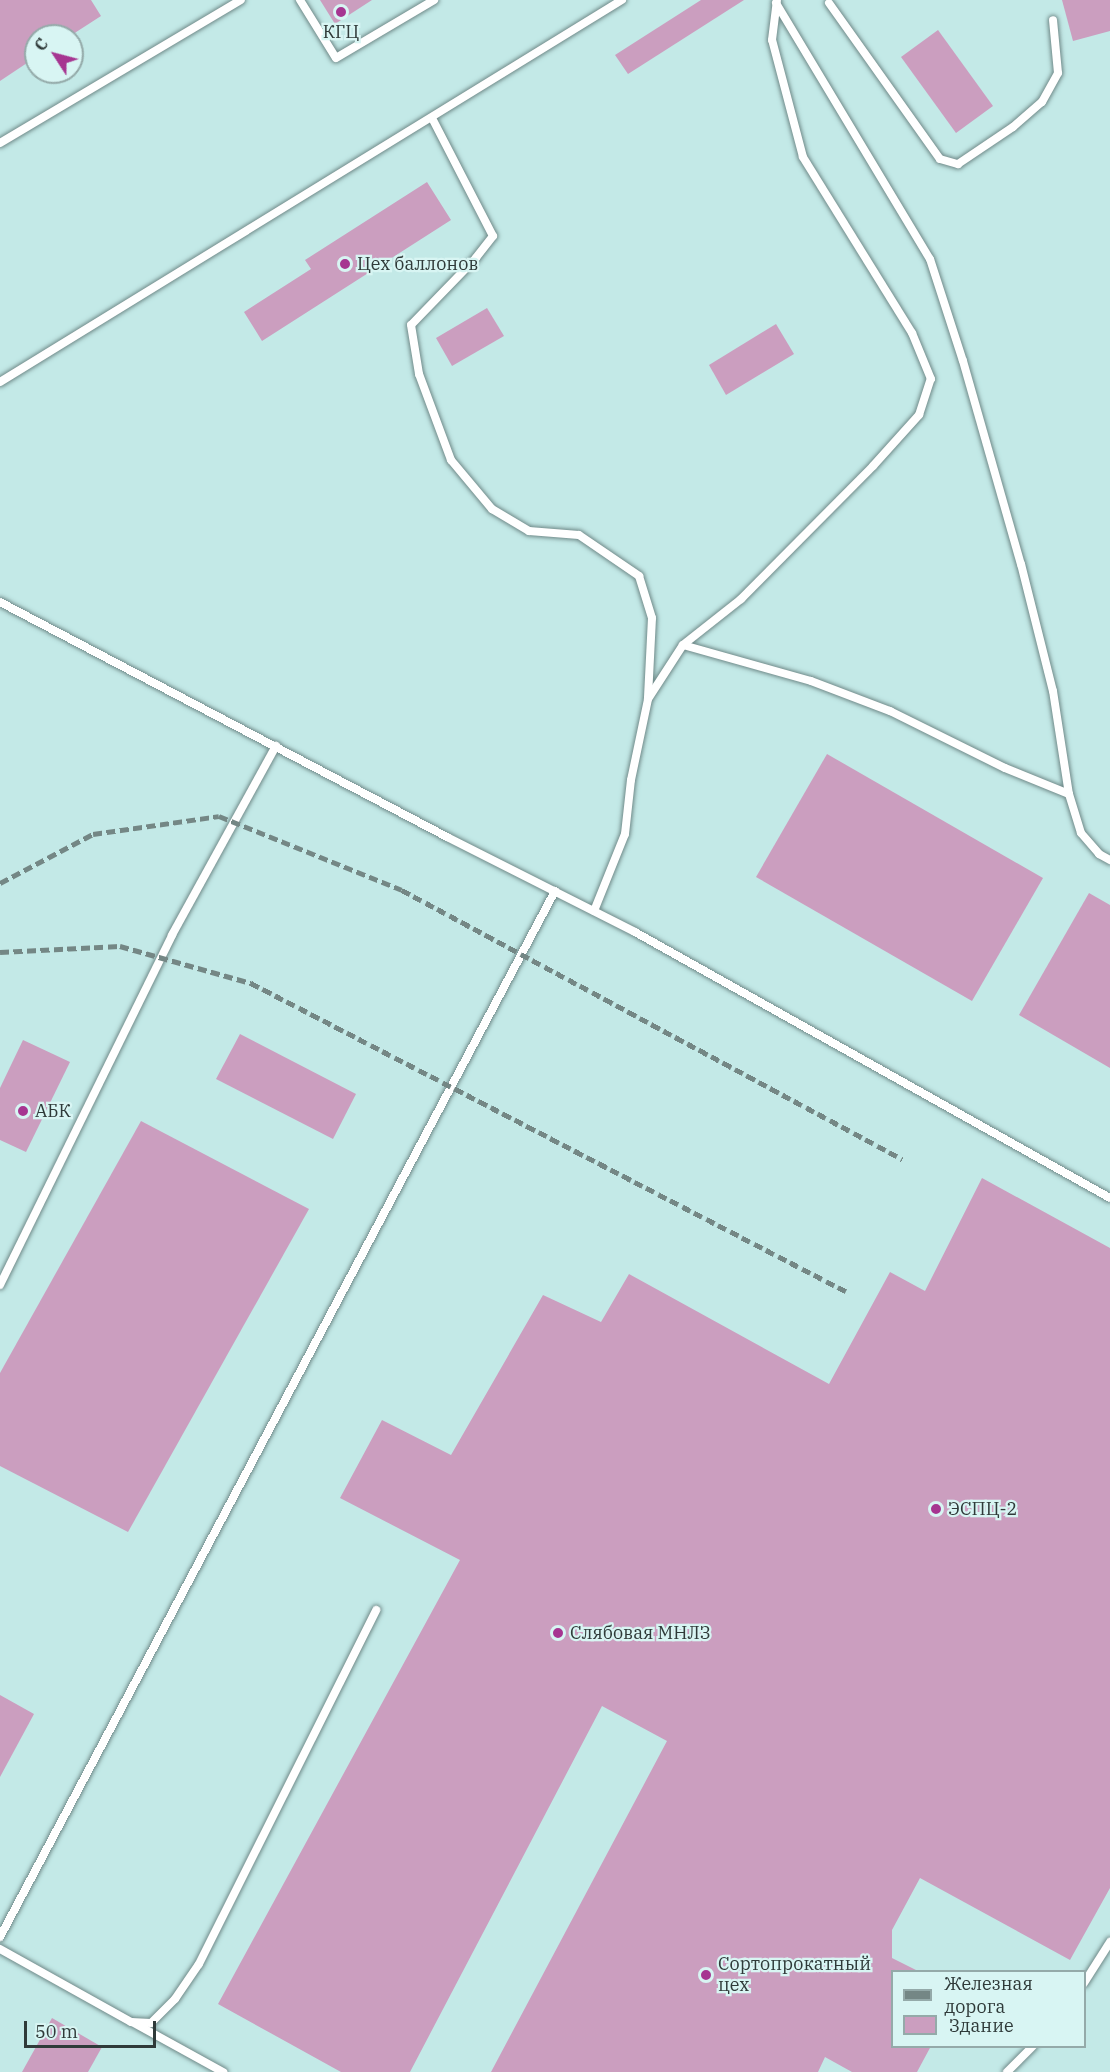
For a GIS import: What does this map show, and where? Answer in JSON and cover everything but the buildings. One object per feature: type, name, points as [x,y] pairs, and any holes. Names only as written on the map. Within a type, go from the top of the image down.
[{"type":"lane","points":[[0,143],[242,0]]},
{"type":"lane","points":[[300,0],[336,57],[434,0]]},
{"type":"lane","points":[[0,382],[622,0]]},
{"type":"lane","points":[[830,1],[940,159],[958,164],[1013,127],[1042,102],[1058,73],[1053,20]]},
{"type":"lane","points":[[648,699],[683,645],[741,599],[873,466],[919,415],[931,379],[912,333],[803,157],[772,40],[776,2]]},
{"type":"lane","points":[[776,2],[930,259],[963,361],[1021,564],[1053,691],[1069,794],[1082,833],[1099,854],[1110,860]]},
{"type":"lane","points":[[432,118],[493,236],[476,258],[411,325],[419,374],[451,460],[492,508],[529,531],[579,535],[639,576],[652,618],[648,699],[630,780],[625,834],[594,911]]},
{"type":"lane","points":[[0,602],[594,911],[1110,1198]]},
{"type":"lane","points":[[683,645],[811,681],[890,711],[1005,768],[1069,794]]},
{"type":"lane","points":[[0,1285],[172,935],[276,746]]},
{"type":"lane","points":[[0,1937],[555,891]]},
{"type":"lane","points":[[131,2022],[152,2023],[175,1999],[199,1964],[376,1610]]},
{"type":"lane","points":[[1086,1980],[1110,1942]]},
{"type":"lane","points":[[0,1949],[223,2072]]},
{"type":"lane","points":[[1007,2072],[1031,2048]]},
{"type":"shaded area","points":[[0,0],[1110,0],[1110,2072],[0,2072]]},
{"type":"railway","points":[[0,883],[93,834],[219,816],[402,890],[902,1159]]},
{"type":"railway","points":[[0,952],[120,946],[251,983],[849,1293]]},
{"type":"place","name":"КГЦ","points":[[341,12]]},
{"type":"place","name":"Цех баллонов","points":[[345,264]]},
{"type":"place","name":"АБК","points":[[23,1111]]},
{"type":"place","name":"ЭСПЦ-2","points":[[936,1509]]},
{"type":"place","name":"Слябовая МНЛЗ","points":[[558,1633]]},
{"type":"place","name":"Сортопрокатный цех","points":[[706,1975]]}]
